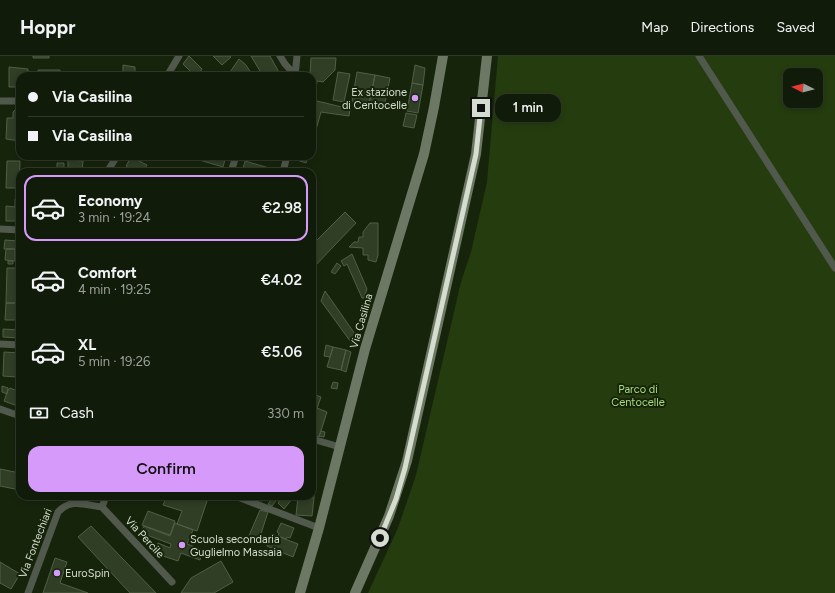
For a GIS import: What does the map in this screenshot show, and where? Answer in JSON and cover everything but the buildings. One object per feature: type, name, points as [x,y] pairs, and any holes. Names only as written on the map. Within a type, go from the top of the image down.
[{"type":"main road","name":"Via Casilina","points":[[300,593],[319,528],[365,349],[424,154],[441,69],[442,56]]},
{"type":"main road","points":[[355,593],[389,516],[407,461],[476,154],[487,56]]},
{"type":"street","points":[[169,72],[179,56]]},
{"type":"street","points":[[280,56],[291,72]]},
{"type":"street","points":[[295,72],[297,56]]},
{"type":"street","points":[[699,56],[835,268]]},
{"type":"street","points":[[0,101],[16,101]]},
{"type":"street","points":[[0,229],[16,230]]},
{"type":"street","points":[[0,344],[16,345]]},
{"type":"street","points":[[0,409],[16,415]]},
{"type":"street","points":[[316,440],[340,447]]},
{"type":"street","points":[[102,507],[105,500]]},
{"type":"street","points":[[246,500],[319,528]]},
{"type":"street","name":"Via Fontechiari","points":[[28,593],[55,516],[60,509],[71,503],[102,507]]},
{"type":"street","name":"Via Percile","points":[[102,507],[172,582]]},
{"type":"green space","name":"Parco di Centocelle","points":[[498,56],[835,56],[835,593],[368,593],[398,528],[416,475],[461,282],[471,252],[487,182]]},
{"type":"place","name":"Ex stazione di Centocelle","points":[[415,98]]},
{"type":"place","name":"Scuola secondaria Guglielmo Massaia","points":[[182,545]]},
{"type":"place","name":"EuroSpin","points":[[57,573]]},
{"type":"route","points":[[380,538],[402,481],[420,406],[476,154],[481,108]]}]
